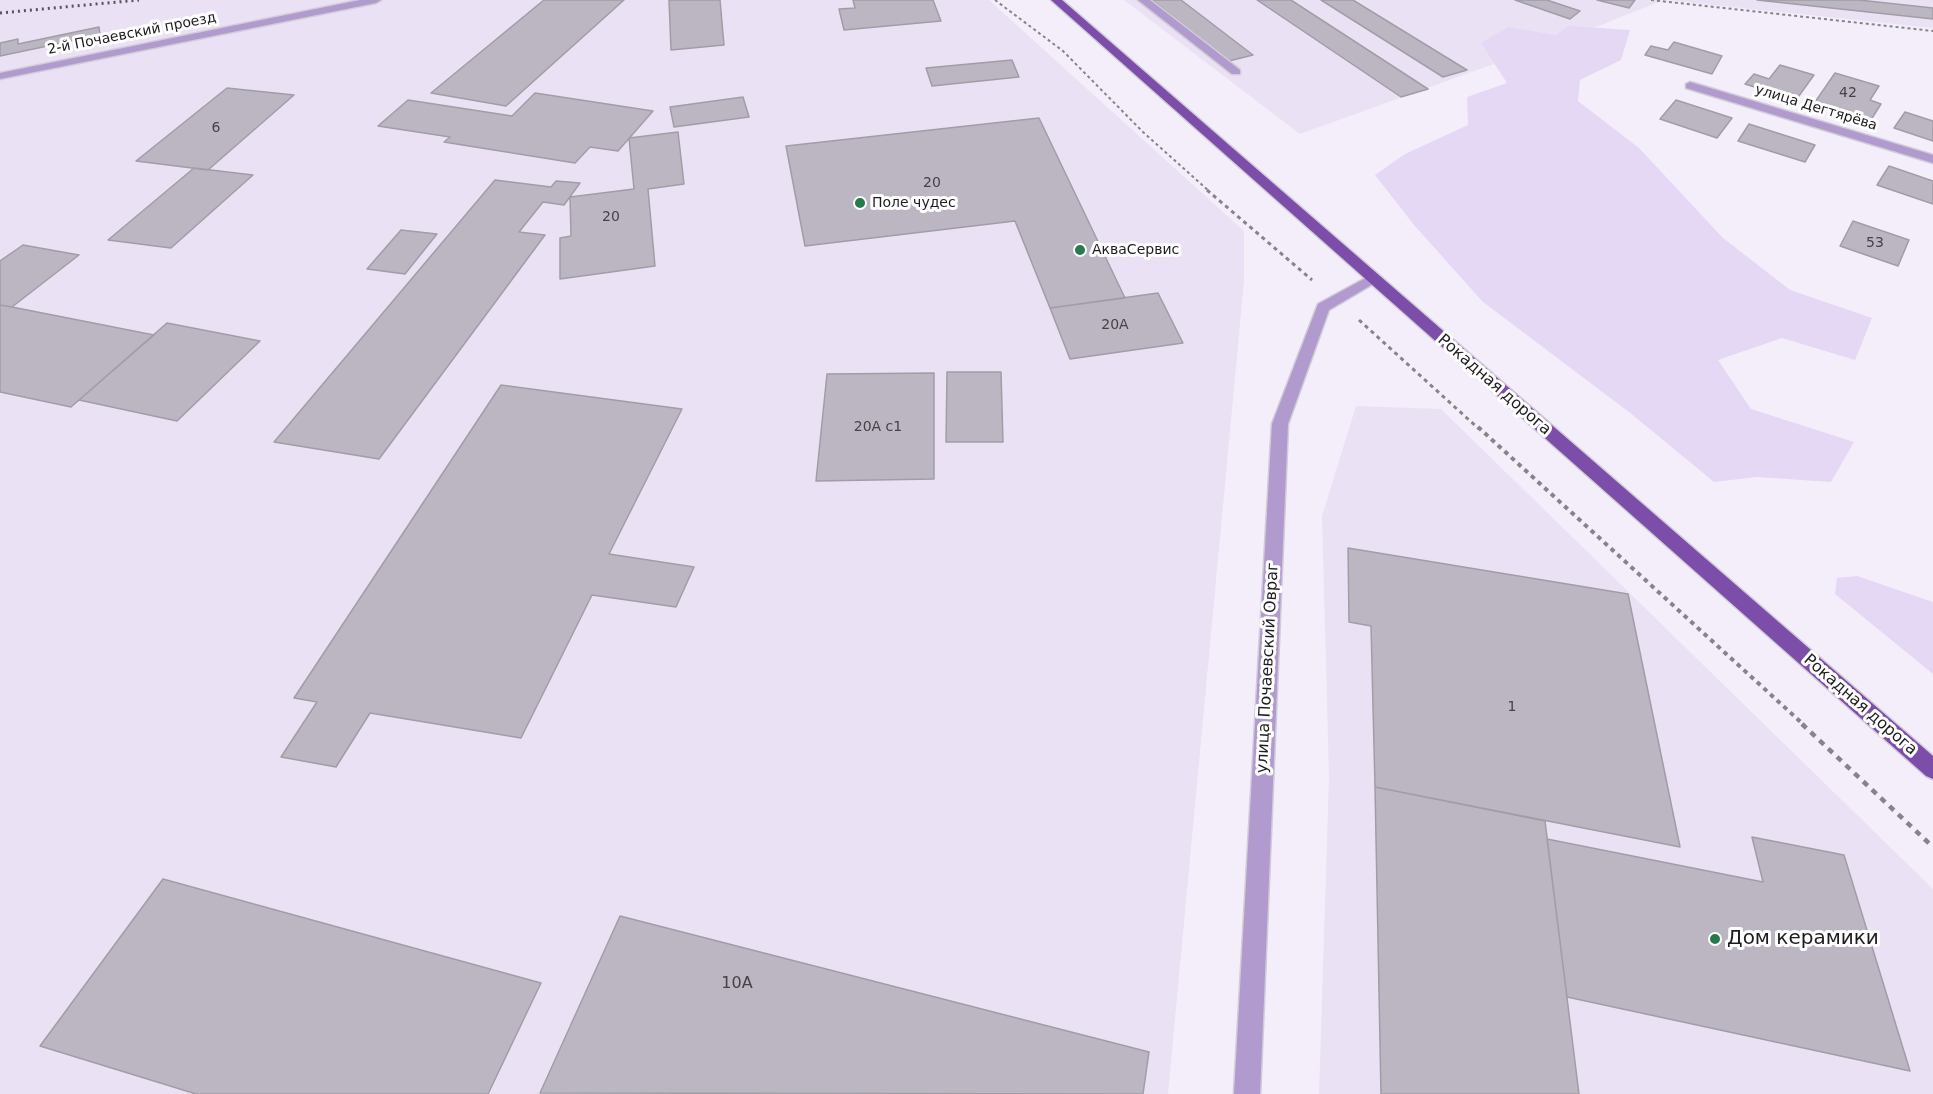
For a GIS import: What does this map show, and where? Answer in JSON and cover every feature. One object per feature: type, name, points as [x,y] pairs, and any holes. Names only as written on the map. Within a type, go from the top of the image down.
[{"type":"main road","name":"Рокадная дорога","points":[[1056,0],[1933,769]]},
{"type":"street","name":"2-й Почаевский проезд","points":[[0,76],[376,0]]},
{"type":"street","points":[[1143,0],[1236,72]]},
{"type":"street","name":"улица Дегтярёва","points":[[1690,86],[1933,159]]},
{"type":"street","name":"улица Почаевский Овраг","points":[[1247,1094],[1280,424],[1323,307],[1373,278]]},
{"type":"path","points":[[995,0],[1063,51],[1143,132],[1260,237],[1336,300],[1739,664],[1933,846]]},
{"type":"path","points":[[1651,0],[1933,31]]},
{"type":"shaded area","points":[[0,0],[989,0],[1244,231],[1244,281],[1168,1094],[0,1094]]},
{"type":"shaded area","points":[[1124,0],[1663,0],[1599,26],[1300,134]]},
{"type":"shaded area","points":[[1665,0],[1933,0],[1933,28]]},
{"type":"shaded area","points":[[1568,26],[1630,30],[1621,60],[1580,80],[1578,101],[1639,148],[1723,238],[1790,290],[1872,318],[1855,360],[1782,338],[1718,360],[1751,409],[1854,442],[1831,482],[1757,477],[1714,482],[1629,412],[1483,302],[1414,225],[1375,175],[1405,154],[1468,125],[1467,97],[1507,83],[1481,43],[1508,27],[1556,35]]},
{"type":"shaded area","points":[[1356,406],[1441,409],[1933,889],[1933,1094],[1319,1094],[1329,777],[1322,516]]},
{"type":"shaded area","points":[[1857,576],[1933,602],[1933,674],[1835,594],[1837,578]]},
{"type":"building","points":[[544,0],[624,0],[506,106],[431,93]]},
{"type":"building","points":[[669,0],[720,0],[724,45],[671,50]]},
{"type":"building","points":[[853,0],[933,0],[941,21],[844,30],[839,9],[855,8]]},
{"type":"building","points":[[1152,0],[1181,0],[1253,55],[1229,61]]},
{"type":"building","points":[[1257,0],[1291,0],[1428,89],[1401,97]]},
{"type":"building","points":[[1321,0],[1353,0],[1467,70],[1443,77]]},
{"type":"building","points":[[1515,0],[1547,0],[1580,11],[1570,19]]},
{"type":"building","points":[[1597,0],[1635,0],[1629,8]]},
{"type":"building","points":[[1757,0],[1859,0],[1933,8],[1933,19]]},
{"type":"building","points":[[99,27],[100,35],[0,56],[0,43],[18,39],[18,44]]},
{"type":"building","points":[[1674,42],[1722,56],[1712,74],[1645,55],[1651,46],[1668,50]]},
{"type":"building","points":[[1012,60],[1019,77],[932,86],[926,68]]},
{"type":"building","points":[[1780,65],[1814,75],[1796,100],[1745,84],[1754,74],[1769,79]]},
{"type":"building","points":[[1835,73],[1879,86],[1870,100],[1881,104],[1869,123],[1813,105]]},
{"type":"building","points":[[227,88],[294,95],[208,170],[136,161]]},
{"type":"building","points":[[535,93],[653,111],[618,151],[590,147],[575,163],[444,142],[450,137],[378,126],[408,100],[512,116]]},
{"type":"building","points":[[743,97],[749,117],[674,127],[670,107]]},
{"type":"building","points":[[1676,100],[1732,118],[1717,138],[1660,119]]},
{"type":"building","points":[[1905,112],[1933,121],[1933,141],[1894,128]]},
{"type":"building","points":[[1039,118],[1125,298],[1050,308],[1015,221],[805,246],[786,146]]},
{"type":"building","points":[[1749,124],[1815,145],[1805,162],[1738,141]]},
{"type":"building","points":[[678,132],[684,184],[648,189],[655,266],[560,279],[560,238],[571,236],[570,197],[634,189],[629,138]]},
{"type":"building","points":[[1889,166],[1933,181],[1933,204],[1877,185]]},
{"type":"building","points":[[194,168],[253,175],[171,248],[108,240]]},
{"type":"building","points":[[495,180],[551,187],[556,181],[580,183],[564,205],[543,202],[519,232],[545,235],[379,459],[274,442]]},
{"type":"building","points":[[1853,221],[1909,240],[1898,266],[1840,246]]},
{"type":"building","points":[[401,230],[437,234],[405,274],[367,269]]},
{"type":"building","points":[[23,245],[79,255],[12,307],[0,305],[0,261]]},
{"type":"building","points":[[1158,293],[1183,343],[1070,359],[1050,308]]},
{"type":"building","points":[[0,305],[154,335],[71,407],[0,392]]},
{"type":"building","points":[[167,323],[260,341],[177,421],[79,400]]},
{"type":"building","points":[[947,372],[1001,372],[1003,442],[946,442]]},
{"type":"building","points":[[934,373],[934,479],[816,481],[827,374]]},
{"type":"building","points":[[501,385],[682,409],[609,554],[694,567],[676,607],[592,595],[521,738],[370,713],[336,767],[281,757],[317,702],[294,698]]},
{"type":"building","points":[[1348,548],[1628,594],[1680,847],[1375,787],[1371,626],[1349,622]]},
{"type":"building","points":[[1375,787],[1545,821],[1579,1094],[1381,1094]]},
{"type":"building","name":"Дом керамики","points":[[1752,837],[1844,855],[1910,1071],[1567,997],[1547,839],[1763,882]]},
{"type":"building","points":[[163,879],[541,983],[488,1094],[196,1094],[40,1046]]},
{"type":"building","points":[[620,916],[1149,1052],[1143,1094],[540,1093]]},
{"type":"railway","points":[[0,13],[139,0]]},
{"type":"place","name":"Поле чудес","points":[[860,203]]},
{"type":"place","name":"АкваСервис","points":[[1080,250]]},
{"type":"place","name":"Дом керамики","points":[[1715,939]]}]
